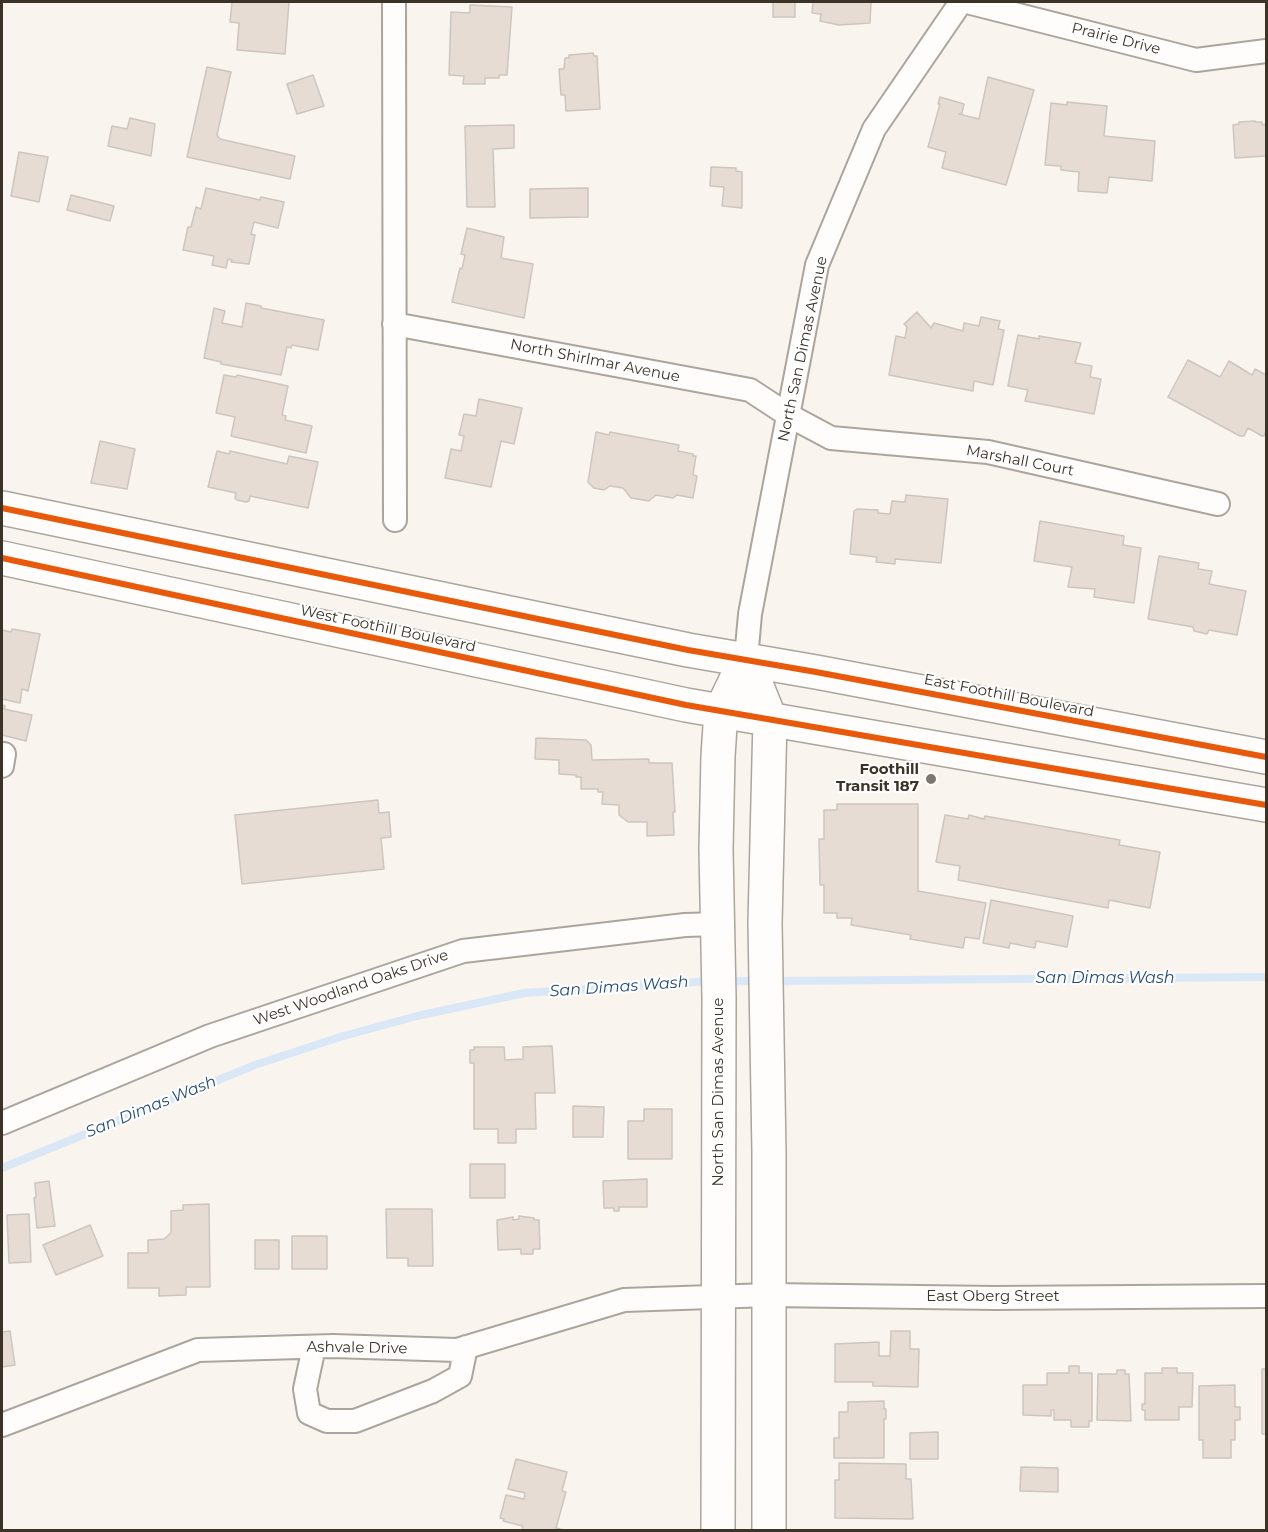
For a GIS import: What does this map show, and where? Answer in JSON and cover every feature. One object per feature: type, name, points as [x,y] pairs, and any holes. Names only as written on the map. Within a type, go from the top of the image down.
[{"type":"main road","points":[[2,508],[688,650],[746,659]]},
{"type":"main road","name":"West Foothill Boulevard","points":[[2,558],[686,705],[770,719]]},
{"type":"main road","name":"North San Dimas Avenue","points":[[718,1530],[720,1297],[719,959],[716,849],[721,711],[746,659]]},
{"type":"main road","name":"North San Dimas Avenue","points":[[746,659],[770,719],[766,957],[769,1153],[769,1530]]},
{"type":"main road","name":"East Foothill Boulevard","points":[[746,659],[1266,757]]},
{"type":"main road","points":[[770,719],[1266,805]]},
{"type":"street","points":[[394,2],[395,520]]},
{"type":"street","name":"North San Dimas Avenue","points":[[746,659],[750,614],[817,265],[874,129],[961,2]]},
{"type":"street","name":"Prairie Drive","points":[[967,2],[1196,60],[1266,51]]},
{"type":"street","name":"North Shirlmar Avenue","points":[[394,324],[750,390],[789,415]]},
{"type":"street","name":"Marshall Court","points":[[789,415],[831,438],[988,452],[1218,504]]},
{"type":"street","points":[[2,754],[4,754],[2,766]]},
{"type":"street","name":"West Woodland Oaks Drive","points":[[2,1123],[210,1036],[463,951],[685,925],[718,924]]},
{"type":"street","name":"East Oberg Street","points":[[720,1297],[769,1295],[995,1298],[1266,1296]]},
{"type":"street","name":"Ashvale Drive","points":[[2,1425],[198,1350],[314,1347],[457,1350],[624,1299],[720,1297]]},
{"type":"street","points":[[314,1347],[305,1389],[309,1413],[327,1421],[355,1421],[433,1391],[460,1376],[466,1347]]},
{"type":"building","points":[[232,2],[289,2],[285,54],[237,50],[239,23],[230,22]]},
{"type":"building","points":[[773,2],[795,2],[795,17],[773,17]]},
{"type":"building","points":[[813,2],[871,2],[870,23],[839,25],[820,21],[821,14],[812,13]]},
{"type":"building","points":[[470,5],[512,7],[507,75],[499,75],[499,78],[485,78],[485,84],[463,84],[464,76],[449,75],[451,12],[470,13]]},
{"type":"building","points":[[593,53],[597,56],[600,109],[566,111],[565,95],[561,95],[559,69],[564,69],[565,58],[569,58],[569,55]]},
{"type":"building","points":[[207,67],[231,72],[217,135],[220,139],[295,156],[290,179],[187,157]]},
{"type":"building","points":[[313,75],[324,106],[297,114],[287,84]]},
{"type":"building","points":[[988,77],[1034,90],[1006,185],[942,168],[946,152],[928,147],[940,97],[964,104],[962,113],[959,114],[979,119]]},
{"type":"building","points":[[1067,102],[1107,106],[1104,136],[1155,141],[1152,181],[1109,177],[1107,193],[1078,191],[1079,172],[1061,170],[1061,166],[1045,165],[1051,103],[1067,105]]},
{"type":"building","points":[[130,118],[155,124],[151,156],[108,146],[112,126],[127,129]]},
{"type":"building","points":[[1239,122],[1262,122],[1262,125],[1266,124],[1266,156],[1235,158],[1233,125]]},
{"type":"building","points":[[514,125],[514,148],[493,149],[495,207],[467,207],[465,126]]},
{"type":"building","points":[[19,152],[48,157],[39,202],[11,196]]},
{"type":"building","points":[[711,167],[736,168],[736,171],[742,172],[742,208],[722,206],[724,187],[710,186]]},
{"type":"building","points":[[206,188],[260,200],[261,197],[284,202],[278,228],[254,222],[251,234],[255,235],[249,264],[231,262],[232,260],[228,259],[226,268],[212,265],[214,256],[183,250],[188,227],[191,227],[196,207],[201,209]]},
{"type":"building","points":[[588,188],[588,217],[530,218],[530,189]]},
{"type":"building","points":[[71,195],[114,206],[110,221],[67,210]]},
{"type":"building","points":[[467,228],[504,237],[501,258],[533,264],[524,318],[452,302],[465,255],[461,254]]},
{"type":"building","points":[[246,303],[324,320],[318,350],[292,345],[291,348],[287,347],[281,375],[221,364],[221,362],[204,358],[214,308],[225,311],[222,323],[242,327]]},
{"type":"building","points":[[917,312],[931,328],[934,323],[963,331],[964,323],[979,326],[981,317],[1000,321],[998,329],[1004,330],[993,385],[974,381],[973,391],[889,375],[896,336],[905,338],[907,327],[904,324]]},
{"type":"building","points":[[1018,335],[1081,343],[1075,363],[1092,366],[1090,377],[1101,379],[1094,414],[1025,401],[1028,390],[1008,386]]},
{"type":"building","points":[[1188,360],[1220,377],[1229,361],[1252,375],[1255,369],[1266,375],[1266,431],[1264,436],[1248,428],[1244,436],[1240,436],[1168,397]]},
{"type":"building","points":[[224,375],[236,377],[237,375],[288,386],[282,415],[286,416],[285,420],[312,426],[306,453],[231,436],[235,417],[216,413]]},
{"type":"building","points":[[479,399],[522,408],[514,444],[501,441],[491,487],[445,478],[451,449],[461,451],[464,436],[459,435],[464,414],[476,416]]},
{"type":"building","points":[[596,432],[609,435],[610,432],[679,445],[678,451],[696,456],[693,475],[697,476],[693,498],[656,495],[649,501],[631,498],[623,488],[610,486],[604,490],[594,488],[588,482]]},
{"type":"building","points":[[100,441],[135,449],[127,489],[91,483]]},
{"type":"building","points":[[217,451],[229,454],[230,451],[287,464],[289,456],[318,462],[308,508],[250,496],[249,501],[246,502],[237,500],[236,493],[208,487]]},
{"type":"building","points":[[906,495],[948,499],[941,563],[895,559],[895,564],[876,562],[877,557],[850,554],[854,511],[857,509],[878,510],[878,513],[890,514],[892,501],[905,502]]},
{"type":"building","points":[[1040,521],[1124,536],[1123,545],[1141,548],[1134,603],[1094,597],[1095,589],[1068,587],[1072,567],[1034,561]]},
{"type":"building","points":[[1159,556],[1199,563],[1198,569],[1212,571],[1209,584],[1246,591],[1237,635],[1209,630],[1207,634],[1194,631],[1193,627],[1148,619]]},
{"type":"building","points":[[12,629],[40,634],[28,691],[22,689],[20,703],[2,699],[2,630],[11,632]]},
{"type":"building","points":[[2,705],[5,706],[4,709],[32,715],[26,741],[2,735]]},
{"type":"building","points":[[536,738],[586,740],[591,745],[592,760],[649,759],[649,763],[672,763],[674,835],[647,836],[647,822],[628,822],[619,815],[619,805],[602,804],[603,792],[598,792],[598,789],[581,789],[581,777],[559,774],[559,760],[535,759]]},
{"type":"building","points":[[378,800],[379,813],[389,812],[391,837],[381,838],[384,869],[242,884],[235,815]]},
{"type":"building","points":[[837,804],[918,804],[918,891],[986,903],[979,939],[965,937],[963,948],[910,939],[911,935],[851,925],[852,918],[837,918],[837,913],[824,913],[824,885],[820,885],[819,839],[824,839],[824,810],[837,810]]},
{"type":"building","points":[[945,815],[968,819],[969,815],[984,819],[985,816],[1120,840],[1119,845],[1160,852],[1150,908],[1109,900],[1108,908],[958,880],[960,866],[936,862]]},
{"type":"building","points":[[991,900],[1073,916],[1067,947],[1036,941],[1035,948],[1010,943],[1009,948],[983,943]]},
{"type":"building","points":[[552,1046],[555,1093],[535,1093],[536,1129],[516,1129],[516,1143],[498,1143],[498,1129],[474,1129],[474,1063],[470,1063],[470,1050],[474,1050],[474,1047],[504,1047],[505,1060],[523,1059],[523,1047]]},
{"type":"building","points":[[573,1106],[604,1107],[603,1137],[573,1137]]},
{"type":"building","points":[[644,1109],[672,1109],[672,1159],[628,1159],[628,1121],[644,1121]]},
{"type":"building","points":[[470,1164],[505,1164],[505,1198],[470,1198]]},
{"type":"building","points":[[647,1179],[647,1207],[619,1207],[619,1211],[614,1211],[614,1208],[604,1208],[603,1181]]},
{"type":"building","points":[[49,1181],[55,1226],[37,1228],[35,1183]]},
{"type":"building","points":[[209,1204],[210,1287],[186,1287],[186,1295],[159,1296],[159,1288],[128,1288],[128,1253],[148,1253],[148,1240],[164,1239],[171,1233],[171,1211],[183,1210],[183,1205]]},
{"type":"building","points":[[386,1209],[432,1209],[433,1266],[408,1266],[408,1258],[387,1258]]},
{"type":"building","points":[[29,1214],[31,1262],[9,1263],[7,1215]]},
{"type":"building","points":[[519,1216],[539,1220],[540,1249],[533,1249],[533,1254],[521,1254],[521,1249],[498,1250],[497,1220],[513,1217],[513,1220],[519,1219]]},
{"type":"building","points":[[90,1225],[103,1256],[56,1275],[43,1245]]},
{"type":"building","points":[[292,1236],[327,1236],[327,1269],[292,1269]]},
{"type":"building","points":[[255,1240],[279,1240],[279,1269],[255,1269]]},
{"type":"building","points":[[10,1331],[15,1365],[2,1367],[2,1332]]},
{"type":"building","points":[[891,1331],[910,1331],[910,1349],[919,1349],[918,1387],[873,1386],[873,1382],[835,1382],[835,1344],[879,1342],[879,1356],[890,1356]]},
{"type":"building","points":[[1069,1366],[1079,1366],[1079,1373],[1092,1373],[1092,1421],[1089,1421],[1089,1427],[1071,1427],[1071,1420],[1054,1420],[1054,1410],[1051,1410],[1051,1416],[1023,1415],[1023,1385],[1047,1385],[1047,1373],[1069,1373]]},
{"type":"building","points":[[1162,1368],[1177,1368],[1177,1373],[1193,1373],[1192,1407],[1179,1407],[1179,1420],[1145,1420],[1145,1410],[1142,1410],[1142,1404],[1145,1404],[1145,1373],[1162,1373]]},
{"type":"building","points":[[1262,1369],[1266,1369],[1266,1434],[1262,1434]]},
{"type":"building","points":[[1117,1370],[1125,1370],[1125,1374],[1129,1374],[1131,1421],[1097,1420],[1098,1374],[1117,1374]]},
{"type":"building","points":[[1235,1385],[1235,1407],[1240,1407],[1240,1420],[1235,1420],[1235,1440],[1231,1440],[1231,1458],[1203,1458],[1203,1440],[1199,1440],[1199,1386]]},
{"type":"building","points":[[884,1401],[886,1419],[884,1419],[884,1458],[834,1458],[834,1438],[839,1438],[839,1412],[848,1412],[848,1402]]},
{"type":"building","points":[[938,1432],[938,1459],[910,1459],[910,1433]]},
{"type":"building","points":[[516,1459],[567,1472],[562,1491],[566,1492],[556,1528],[564,1530],[522,1530],[523,1526],[503,1521],[504,1519],[500,1518],[506,1495],[524,1499],[525,1493],[508,1489]]},
{"type":"building","points":[[839,1463],[906,1464],[906,1479],[911,1479],[913,1519],[835,1518],[835,1480],[839,1480]]},
{"type":"building","points":[[1021,1467],[1058,1468],[1058,1492],[1020,1491]]},
{"type":"waterway","name":"San Dimas Wash","points":[[772,981],[1266,977]]},
{"type":"waterway","name":"San Dimas Wash","points":[[2,1168],[255,1065],[340,1037],[417,1016],[524,993],[711,981]]},
{"type":"waterway","name":"San Dimas Wash","points":[[724,981],[759,981]]},
{"type":"cycle path","points":[[2,508],[688,650],[1266,757]]},
{"type":"cycle path","points":[[2,558],[686,705],[1266,805]]},
{"type":"place","name":"Foothill Transit 187","points":[[931,779]]}]
